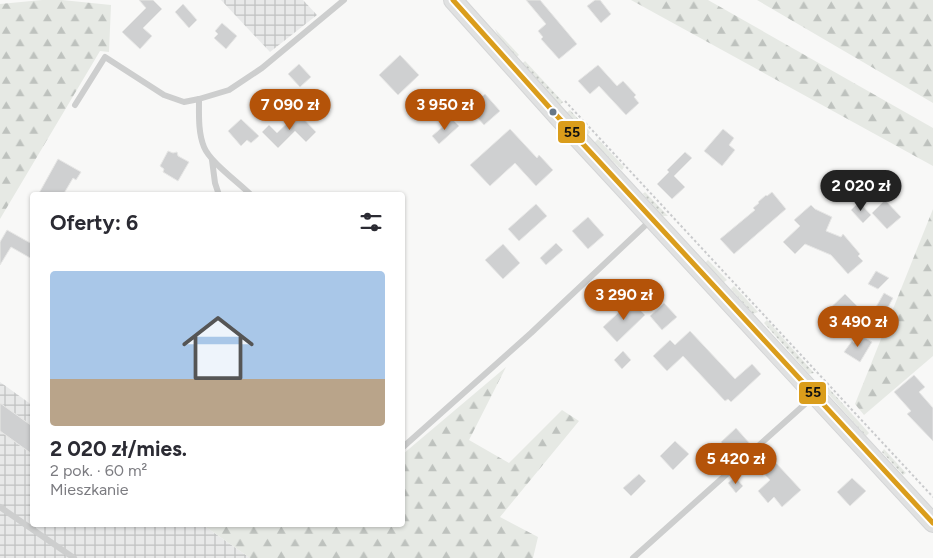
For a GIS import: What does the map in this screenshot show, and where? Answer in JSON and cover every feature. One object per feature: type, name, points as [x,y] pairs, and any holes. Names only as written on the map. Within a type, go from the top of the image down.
[{"type":"main road","points":[[453,0],[558,117],[933,523]]},
{"type":"lane","points":[[76,105],[105,57],[164,95],[184,102],[229,90],[262,68],[344,0]]},
{"type":"lane","points":[[199,99],[200,128],[204,148],[212,160],[248,192]]},
{"type":"lane","points":[[212,160],[218,192]]},
{"type":"lane","points":[[405,445],[531,333],[652,219]]},
{"type":"lane","points":[[633,558],[815,395]]},
{"type":"lane","points":[[0,507],[74,558]]},
{"type":"path","points":[[563,100],[933,497]]},
{"type":"shaded area","points":[[221,0],[303,0],[317,15],[270,52]]},
{"type":"shaded area","points":[[0,382],[30,404],[30,527],[206,527],[250,558],[0,558]]},
{"type":"green space","points":[[42,0],[111,5],[109,52],[100,51],[0,219],[0,4]]},
{"type":"green space","points":[[631,0],[708,0],[933,128],[933,166]]},
{"type":"green space","points":[[757,0],[933,0],[933,103]]},
{"type":"green space","points":[[495,29],[519,55],[515,58],[500,40]]},
{"type":"green space","points":[[525,61],[563,102],[559,106],[521,66]]},
{"type":"green space","points":[[570,110],[590,132],[588,135],[566,113]]},
{"type":"green space","points":[[598,139],[624,167],[622,170],[594,143]]},
{"type":"green space","points":[[645,192],[668,216],[662,216],[643,194]]},
{"type":"green space","points":[[933,209],[933,356],[864,415],[855,404]]},
{"type":"green space","points":[[708,260],[727,280],[724,282],[705,263]]},
{"type":"green space","points":[[734,286],[758,312],[753,314],[731,289]]},
{"type":"green space","points":[[767,320],[814,373],[809,374],[764,323]]},
{"type":"green space","points":[[506,367],[469,440],[509,463],[562,410],[579,421],[500,517],[538,537],[533,558],[250,558],[206,527],[405,527],[405,452]]},
{"type":"green space","points":[[825,384],[869,433],[866,436],[822,387]]},
{"type":"green space","points":[[884,449],[906,473],[903,475],[882,452]]},
{"type":"building","points":[[139,0],[153,0],[162,9],[143,28],[152,36],[140,49],[122,32],[146,8]]},
{"type":"building","points":[[526,0],[540,0],[577,44],[559,59],[541,39],[543,37],[538,31],[546,24]]},
{"type":"building","points":[[595,0],[600,0],[611,14],[601,23],[587,6]]},
{"type":"building","points":[[183,4],[197,20],[189,28],[175,12]]},
{"type":"building","points":[[222,23],[237,36],[226,49],[214,38],[218,34],[215,31]]},
{"type":"building","points":[[400,55],[419,75],[398,95],[379,75]]},
{"type":"building","points":[[299,64],[311,77],[300,87],[288,74]]},
{"type":"building","points":[[598,65],[617,86],[623,81],[636,95],[634,97],[639,103],[626,115],[599,86],[590,94],[578,81]]},
{"type":"building","points":[[485,94],[500,111],[484,125],[469,108]]},
{"type":"building","points":[[298,113],[316,132],[306,142],[295,131],[278,148],[262,132],[269,125],[277,133]]},
{"type":"building","points":[[241,119],[259,136],[251,143],[247,140],[241,146],[228,131]]},
{"type":"building","points":[[452,119],[459,126],[439,144],[432,136]]},
{"type":"building","points":[[510,129],[537,158],[539,155],[553,170],[536,186],[515,163],[490,186],[470,165]]},
{"type":"building","points":[[723,129],[734,138],[729,145],[735,150],[722,166],[704,151]]},
{"type":"building","points":[[168,151],[177,152],[178,156],[189,162],[178,181],[163,172],[164,169],[160,166]]},
{"type":"building","points":[[685,152],[692,158],[674,176],[685,187],[672,199],[657,184],[669,172],[667,170]]},
{"type":"building","points":[[58,159],[81,172],[76,180],[73,178],[65,192],[40,192]]},
{"type":"building","points":[[772,192],[786,209],[734,254],[720,239],[755,210],[753,208],[758,202]]},
{"type":"building","points":[[885,200],[901,217],[887,229],[872,213]]},
{"type":"building","points":[[859,202],[871,215],[863,223],[851,210]]},
{"type":"building","points":[[536,204],[547,216],[519,241],[508,229]]},
{"type":"building","points":[[811,205],[832,217],[826,231],[841,237],[843,234],[860,254],[858,256],[863,261],[848,274],[831,255],[805,244],[795,254],[783,242],[800,226],[794,220]]},
{"type":"building","points":[[588,217],[604,235],[588,249],[572,231]]},
{"type":"building","points":[[7,230],[30,243],[30,258],[11,247],[0,265],[0,242]]},
{"type":"building","points":[[556,243],[563,250],[546,265],[540,258]]},
{"type":"building","points":[[503,244],[520,263],[503,279],[485,260]]},
{"type":"building","points":[[876,271],[889,278],[878,289],[868,284]]},
{"type":"building","points":[[884,293],[893,298],[885,313],[876,307]]},
{"type":"building","points":[[845,294],[859,308],[838,328],[824,314]]},
{"type":"building","points":[[631,301],[645,315],[617,342],[603,327]]},
{"type":"building","points":[[664,303],[677,317],[662,330],[650,316]]},
{"type":"building","points":[[690,331],[735,379],[752,364],[761,374],[731,402],[728,399],[725,401],[683,356],[667,371],[653,356],[670,340],[675,345]]},
{"type":"building","points":[[859,334],[872,342],[860,362],[844,352],[852,341],[854,343]]},
{"type":"building","points":[[623,351],[631,360],[622,369],[614,360]]},
{"type":"building","points":[[914,375],[925,387],[919,392],[933,408],[933,441],[907,414],[911,411],[894,392]]},
{"type":"building","points":[[0,403],[30,425],[30,453],[0,431]]},
{"type":"building","points":[[736,428],[751,445],[736,459],[721,442]]},
{"type":"building","points":[[675,441],[689,454],[673,470],[660,456]]},
{"type":"building","points":[[763,449],[801,490],[782,507],[774,497],[768,503],[758,491],[770,480],[756,465],[749,472],[743,466]]},
{"type":"building","points":[[639,474],[646,481],[631,496],[623,488]]},
{"type":"building","points":[[735,477],[743,486],[736,493],[728,483]]},
{"type":"building","points":[[852,478],[866,491],[850,506],[837,492]]},
{"type":"transit line","name":"55","points":[[453,0],[558,117],[933,523]]}]
